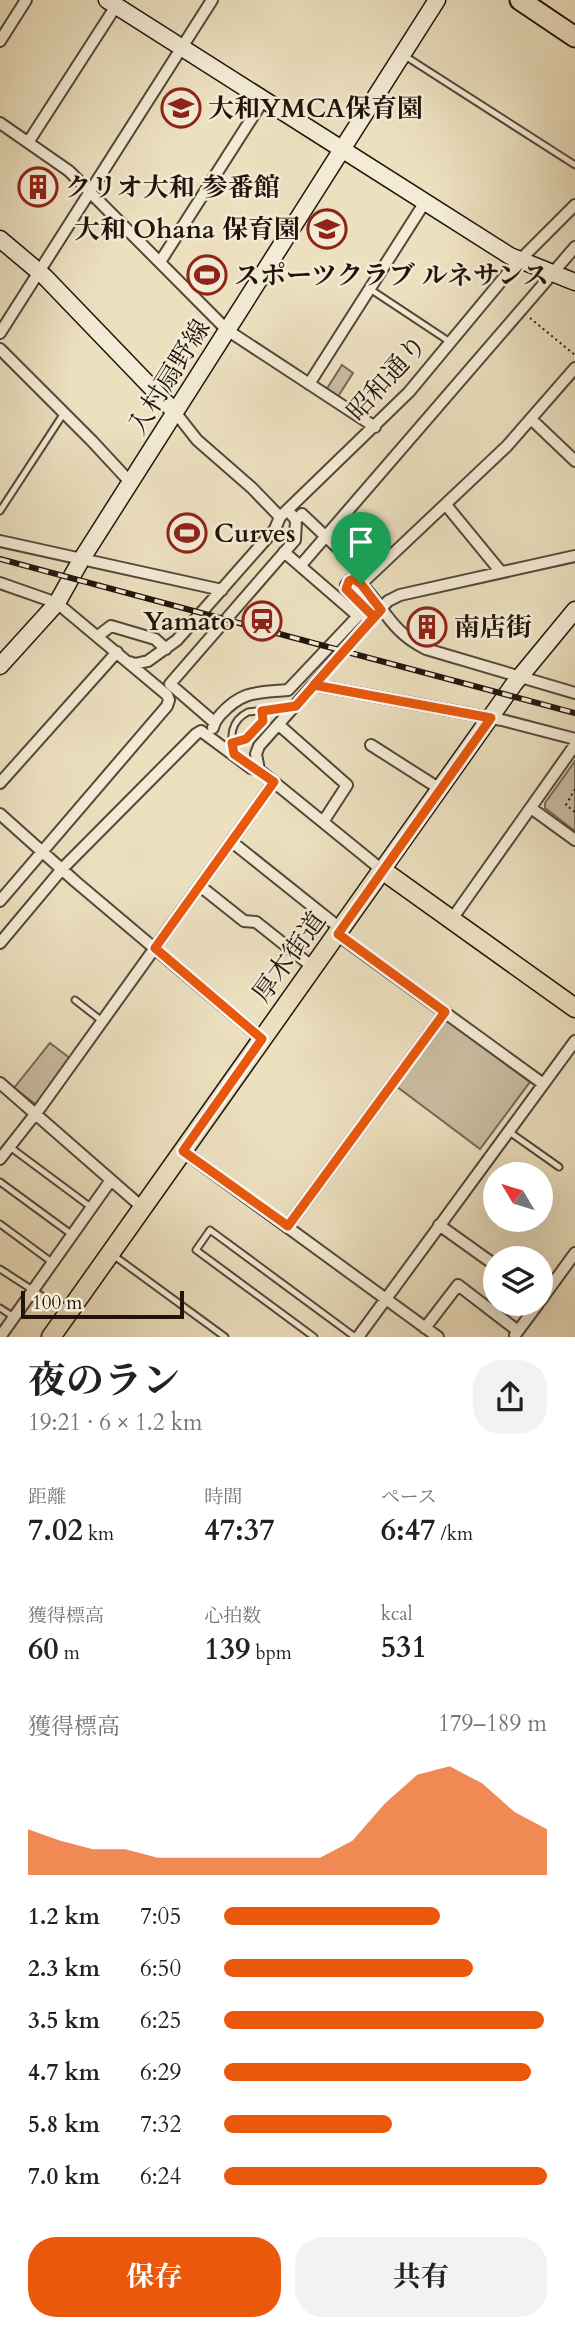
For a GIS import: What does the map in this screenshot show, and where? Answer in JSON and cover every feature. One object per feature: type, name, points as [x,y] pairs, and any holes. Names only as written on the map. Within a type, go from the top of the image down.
[{"type":"highway","points":[[520,0],[575,37]]},
{"type":"main road","points":[[382,870],[575,1008]]},
{"type":"main road","name":"厚木街道","points":[[51,1337],[382,870]]},
{"type":"street","points":[[0,41],[26,0]]},
{"type":"street","points":[[0,334],[212,0]]},
{"type":"street","name":"入村扇野線","points":[[0,666],[57,603],[81,560],[437,0]]},
{"type":"street","points":[[29,141],[111,3],[519,261],[575,282]]},
{"type":"street","points":[[160,262],[264,99]]},
{"type":"street","points":[[0,123],[29,141],[91,191],[227,330],[375,427]]},
{"type":"street","points":[[309,384],[425,202]]},
{"type":"street","name":"昭和通り","points":[[289,517],[409,392],[519,261],[575,205]]},
{"type":"street","points":[[0,239],[39,272],[175,412],[197,440],[289,517],[295,540],[170,684],[213,726],[229,706],[245,694],[288,690],[369,614],[400,595],[575,556]]},
{"type":"street","points":[[557,268],[575,247]]},
{"type":"street","points":[[301,565],[547,279]]},
{"type":"street","points":[[0,349],[131,483]]},
{"type":"street","points":[[369,614],[346,589],[349,581],[363,578],[446,505],[507,446],[575,368]]},
{"type":"street","points":[[531,419],[575,461]]},
{"type":"street","points":[[446,505],[501,572]]},
{"type":"street","points":[[129,662],[135,664],[148,661],[166,649],[275,529],[289,517],[302,514],[327,537],[363,578],[369,614],[314,685],[257,750],[259,771]]},
{"type":"street","points":[[0,541],[222,590]]},
{"type":"street","points":[[284,552],[369,614],[426,649],[575,693]]},
{"type":"street","points":[[0,583],[57,603],[129,662],[167,695],[169,700],[167,706],[0,901]]},
{"type":"street","points":[[0,943],[62,869],[198,733],[209,735],[233,749],[251,768],[274,782],[382,870],[518,678],[575,610]]},
{"type":"street","points":[[212,612],[229,615]]},
{"type":"street","points":[[98,636],[111,626],[155,639],[166,649]]},
{"type":"street","points":[[0,783],[117,652]]},
{"type":"street","points":[[314,685],[491,718],[575,738]]},
{"type":"street","points":[[279,725],[347,785],[323,822]]},
{"type":"street","points":[[371,745],[440,789]]},
{"type":"street","points":[[452,919],[575,745]]},
{"type":"street","points":[[0,1159],[36,1114],[274,782]]},
{"type":"street","points":[[531,808],[575,840]]},
{"type":"street","points":[[0,814],[262,1039]]},
{"type":"street","points":[[232,842],[339,932],[542,1083]]},
{"type":"street","points":[[200,886],[244,921],[256,922],[314,968]]},
{"type":"street","points":[[288,1226],[445,1012]]},
{"type":"street","points":[[356,1337],[575,1041]]},
{"type":"street","points":[[0,1083],[143,1208]]},
{"type":"street","points":[[183,1151],[438,1337]]},
{"type":"street","points":[[0,1337],[111,1180]]},
{"type":"street","points":[[439,1225],[483,1256]]},
{"type":"street","points":[[553,1283],[575,1253]]},
{"type":"street","points":[[425,1328],[458,1285],[516,1334],[529,1316]]},
{"type":"lane","points":[[402,54],[575,165]]},
{"type":"lane","points":[[370,289],[450,342]]},
{"type":"lane","points":[[0,511],[64,413]]},
{"type":"lane","points":[[262,711],[263,721],[233,749],[231,734],[237,720],[248,712],[296,706]]},
{"type":"lane","points":[[75,1000],[102,1021]]},
{"type":"lane","points":[[508,1131],[559,1167]]},
{"type":"lane","points":[[10,1147],[92,1208]]},
{"type":"lane","points":[[0,1182],[72,1235]]},
{"type":"lane","points":[[0,1224],[53,1263]]},
{"type":"lane","points":[[314,1337],[196,1250],[210,1230],[356,1337]]},
{"type":"lane","points":[[111,1253],[225,1337]]},
{"type":"lane","points":[[0,1269],[68,1313]]},
{"type":"lane","points":[[0,1308],[14,1317]]},
{"type":"path","points":[[534,321],[575,355]]},
{"type":"path","points":[[575,789],[566,805],[575,813]]},
{"type":"shaded area","points":[[342,365],[353,373],[337,398],[326,390]]},
{"type":"shaded area","points":[[575,761],[575,831],[545,808],[545,803]]},
{"type":"shaded area","points":[[445,1019],[530,1082],[480,1149],[396,1086]]},
{"type":"shaded area","points":[[50,1043],[71,1059],[38,1106],[14,1088]]},
{"type":"railway","points":[[0,559],[575,713]]},
{"type":"place","name":"大和YMCA保育園","points":[[181,108]]},
{"type":"place","name":"クリオ大和 参番館","points":[[38,187]]},
{"type":"place","name":"大和 Ohana 保育園","points":[[327,229]]},
{"type":"place","name":"スポーツクラブ ルネサンス","points":[[207,275]]},
{"type":"place","name":"Curves","points":[[187,533]]},
{"type":"place","name":"Yamato","points":[[262,621]]},
{"type":"place","name":"南店街","points":[[427,627]]},
{"type":"route","points":[[361,584],[354,579],[349,581],[346,585],[347,592],[374,617],[314,685],[491,718],[338,934],[445,1012],[288,1226],[183,1151],[262,1039],[155,948],[274,782],[234,754],[232,743],[246,739],[263,721],[262,711],[296,706],[314,685],[381,610],[361,584]]}]
